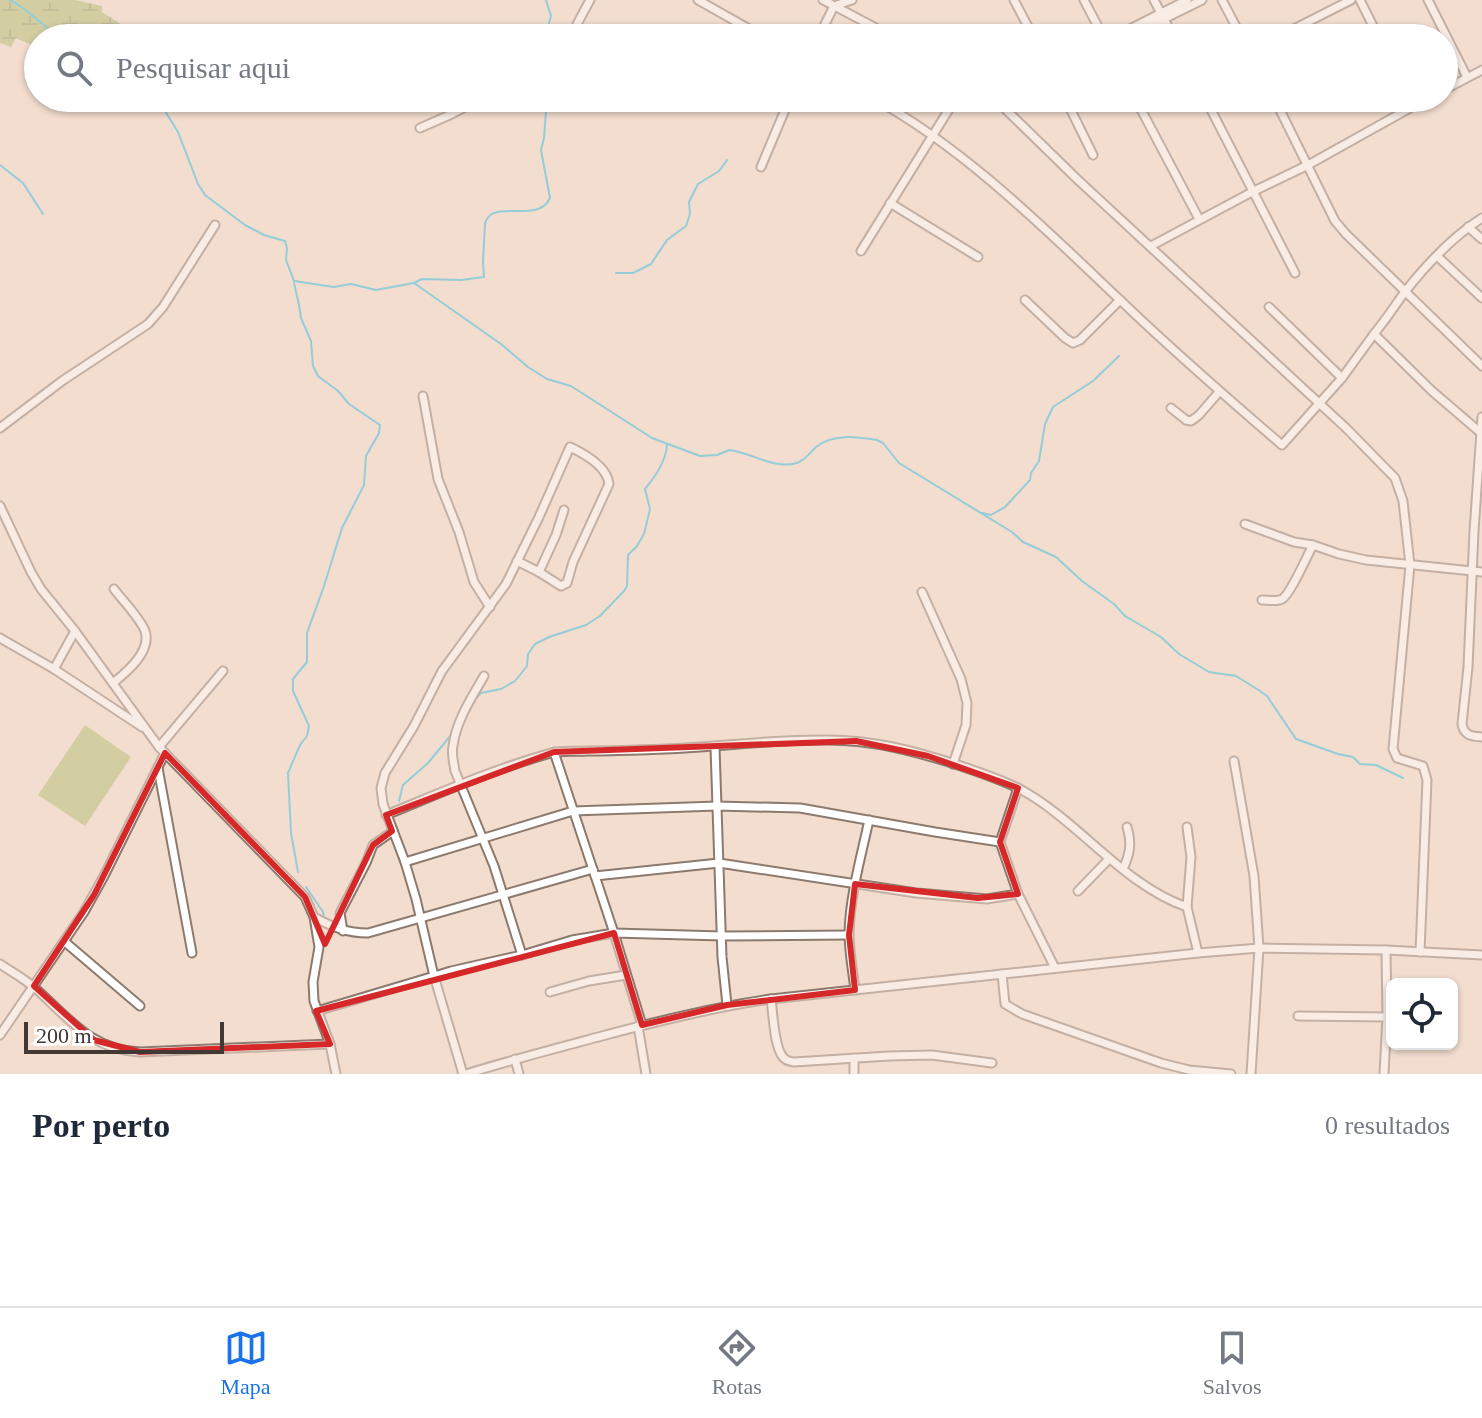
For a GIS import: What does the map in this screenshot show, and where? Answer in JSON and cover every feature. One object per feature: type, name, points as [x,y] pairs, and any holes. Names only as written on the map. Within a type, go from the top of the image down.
[{"type":"street","points":[[577,24],[590,0]]},
{"type":"street","points":[[698,0],[740,24]]},
{"type":"street","points":[[823,0],[868,24]]},
{"type":"street","points":[[825,24],[834,6],[852,0]]},
{"type":"street","points":[[1014,0],[1027,24]]},
{"type":"street","points":[[1084,0],[1097,24]]},
{"type":"street","points":[[1154,0],[1166,24]]},
{"type":"street","points":[[1149,24],[1187,0]]},
{"type":"street","points":[[1144,24],[1202,0]]},
{"type":"street","points":[[1222,0],[1235,24]]},
{"type":"street","points":[[1304,24],[1351,0]]},
{"type":"street","points":[[1360,0],[1372,24]]},
{"type":"street","points":[[1428,0],[1440,24]]},
{"type":"street","points":[[1458,59],[1467,77]]},
{"type":"street","points":[[1458,82],[1482,70]]},
{"type":"street","points":[[420,128],[456,112]]},
{"type":"street","points":[[761,167],[784,112]]},
{"type":"street","points":[[895,112],[932,135],[1008,196],[1219,392],[1282,445],[1342,378],[1405,292],[1457,235],[1482,218]]},
{"type":"street","points":[[861,251],[947,112]]},
{"type":"street","points":[[1008,112],[1395,478],[1404,509],[1410,565],[1393,749],[1397,758],[1417,763],[1426,771],[1420,952]]},
{"type":"street","points":[[1072,112],[1093,155]]},
{"type":"street","points":[[1143,112],[1199,219]]},
{"type":"street","points":[[1212,112],[1295,273]]},
{"type":"street","points":[[1282,112],[1335,221],[1482,366]]},
{"type":"street","points":[[1151,246],[1308,165],[1395,112]]},
{"type":"street","points":[[890,203],[978,257]]},
{"type":"street","points":[[0,428],[53,387],[148,324],[163,307],[215,225]]},
{"type":"street","points":[[1468,227],[1482,239]]},
{"type":"street","points":[[1437,256],[1482,298]]},
{"type":"street","points":[[1025,300],[1073,343],[1080,340],[1120,300]]},
{"type":"street","points":[[1269,307],[1342,378]]},
{"type":"street","points":[[1374,334],[1432,391],[1481,433]]},
{"type":"street","points":[[1171,408],[1191,421],[1219,392]]},
{"type":"street","points":[[423,396],[438,479],[474,582],[490,607]]},
{"type":"street","points":[[1482,417],[1474,531],[1478,572],[1462,724],[1465,733],[1482,737]]},
{"type":"street","points":[[517,561],[561,586],[567,583],[573,562],[607,489],[608,476],[590,458],[570,447],[506,584],[442,671],[385,773],[381,796],[405,862],[434,976],[464,1074],[640,1026],[727,1005],[771,999],[1259,948],[1386,950],[1482,956]]},
{"type":"street","points":[[0,506],[41,589],[147,731],[305,897],[314,917],[319,947],[312,993],[330,1044],[336,1074]]},
{"type":"street","points":[[539,572],[564,510]]},
{"type":"street","points":[[1245,524],[1294,542],[1358,559],[1478,572]]},
{"type":"street","points":[[1262,600],[1278,601],[1284,598],[1313,545]]},
{"type":"street","points":[[113,683],[136,661],[146,639],[142,626],[114,589]]},
{"type":"street","points":[[922,592],[961,679],[967,703],[966,725],[953,764]]},
{"type":"street","points":[[54,669],[75,631]]},
{"type":"street","points":[[0,638],[54,669],[147,731]]},
{"type":"street","points":[[0,1035],[65,942],[104,876],[158,768],[162,750],[223,671]]},
{"type":"street","points":[[484,676],[467,706],[453,745],[455,771],[483,838],[522,955]]},
{"type":"street","points":[[386,815],[554,752],[715,747],[827,739],[856,741],[901,748],[1018,788],[1062,817],[1123,869],[1156,892],[1187,907]]},
{"type":"street","points":[[715,747],[727,1005]]},
{"type":"street","points":[[554,752],[614,933],[640,1026],[646,1074]]},
{"type":"street","points":[[1234,761],[1254,876],[1259,948],[1251,1074]]},
{"type":"street","points":[[158,768],[192,953]]},
{"type":"street","points":[[1018,788],[1000,842],[1018,894],[1055,968]]},
{"type":"street","points":[[405,862],[573,811],[717,806],[800,808],[1000,842]]},
{"type":"street","points":[[855,990],[849,935],[855,884],[869,820]]},
{"type":"street","points":[[1123,869],[1130,853],[1127,827]]},
{"type":"street","points":[[1187,827],[1191,857],[1187,907],[1198,953]]},
{"type":"street","points":[[343,931],[340,913],[373,845],[393,831]]},
{"type":"street","points":[[1078,891],[1109,859]]},
{"type":"street","points":[[314,917],[343,931],[368,933],[503,894],[594,872],[719,863],[916,893],[978,898],[1018,894]]},
{"type":"street","points":[[317,1011],[434,976],[572,940],[614,933],[849,935]]},
{"type":"street","points":[[65,942],[140,1006]]},
{"type":"street","points":[[1386,950],[1386,978]]},
{"type":"street","points":[[0,964],[34,986],[83,1033],[105,1046],[128,1051],[330,1044]]},
{"type":"street","points":[[1002,974],[1003,998],[1010,1008],[1138,1057],[1189,1072],[1231,1074]]},
{"type":"street","points":[[550,992],[626,975]]},
{"type":"street","points":[[771,999],[778,1046],[786,1060],[932,1055],[992,1063]]},
{"type":"street","points":[[1298,1016],[1386,1017]]},
{"type":"street","points":[[1384,1074],[1386,1036]]},
{"type":"street","points":[[854,1058],[854,1074]]},
{"type":"street","points":[[515,1059],[519,1074]]},
{"type":"highlighted area","points":[[856,741],[928,756],[1018,788],[1000,842],[1018,894],[978,898],[855,884],[849,935],[855,990],[727,1005],[642,1025],[614,933],[316,1011],[330,1044],[140,1052],[94,1040],[34,986],[94,895],[165,753],[305,897],[325,944],[373,845],[392,831],[386,815],[554,752]]},
{"type":"green space","points":[[0,0],[75,0],[102,6],[102,12],[121,24],[24,24],[24,42],[16,38],[11,47],[0,43]]},
{"type":"green space","points":[[85,725],[131,757],[85,826],[38,795]]},
{"type":"waterway","points":[[10,0],[42,24]]},
{"type":"waterway","points":[[546,0],[551,16],[549,24]]},
{"type":"waterway","points":[[166,112],[178,132],[205,195],[245,225],[285,241],[286,260],[294,281],[334,287],[351,284],[376,290],[422,279],[484,277],[485,224],[489,216],[496,212],[536,210],[550,198],[541,150],[546,112]]},
{"type":"waterway","points":[[616,273],[633,273],[651,264],[667,240],[686,226],[690,214],[689,202],[698,184],[719,171],[727,160]]},
{"type":"waterway","points":[[0,165],[23,183],[43,214]]},
{"type":"waterway","points":[[294,283],[318,376],[349,404],[380,425],[366,456],[364,485],[342,528],[307,633],[307,662],[293,679],[293,691],[309,726],[288,773],[291,833],[298,872]]},
{"type":"waterway","points":[[414,283],[547,379],[571,386],[652,438],[700,456],[717,455],[729,450],[788,465],[800,462],[816,447],[837,438],[861,438],[883,443],[899,463],[1012,532],[1023,542],[1056,557],[1125,616],[1161,637],[1179,654],[1209,672],[1236,676],[1267,696],[1296,739],[1353,757],[1360,764],[1376,765],[1403,778]]},
{"type":"waterway","points":[[982,513],[991,515],[1005,507],[1030,480],[1039,461],[1045,424],[1053,407],[1093,381],[1119,356]]},
{"type":"waterway","points":[[474,700],[481,693],[501,689],[515,681],[527,666],[528,654],[535,644],[586,625],[600,616],[624,591],[627,586],[628,555],[644,534],[650,509],[645,489],[662,463],[667,445]]},
{"type":"waterway","points":[[399,801],[403,785],[428,763],[451,735]]},
{"type":"waterway","points":[[306,887],[323,912],[324,920]]}]
